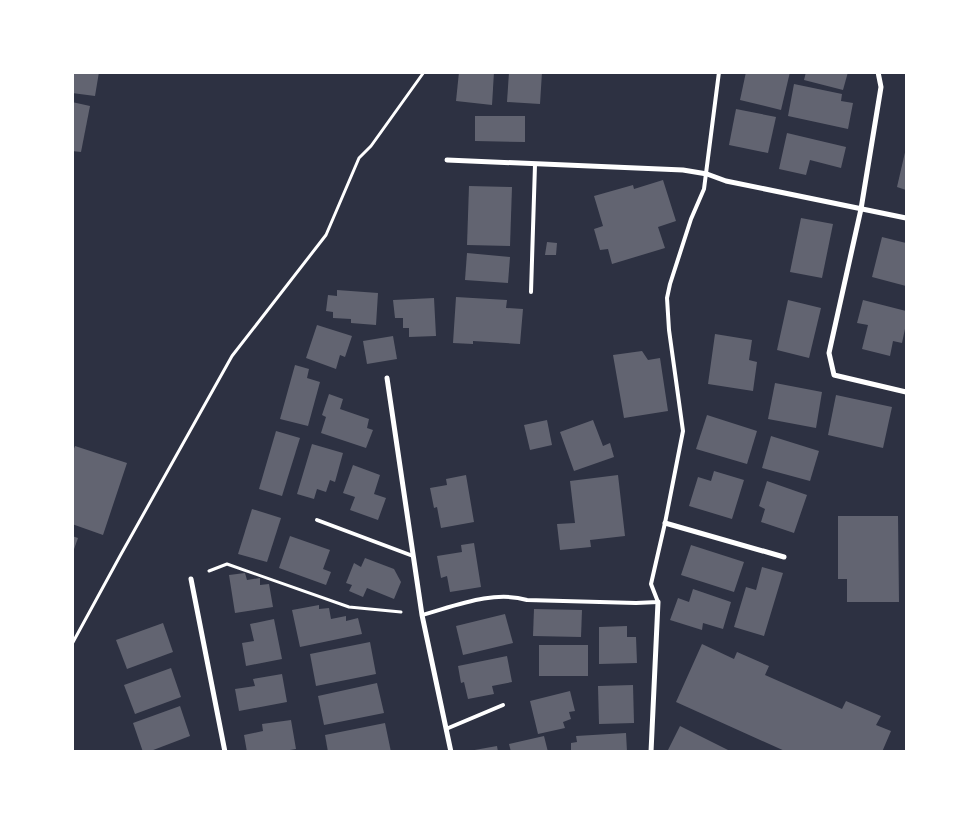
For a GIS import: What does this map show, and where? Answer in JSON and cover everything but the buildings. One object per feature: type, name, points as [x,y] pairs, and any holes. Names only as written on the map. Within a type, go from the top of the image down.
[{"type":"street","points":[[878,72],[881,87],[861,209],[829,354],[834,375],[906,392]]},
{"type":"street","points":[[447,160],[683,170],[707,174],[726,181],[906,218]]},
{"type":"street","points":[[387,378],[422,615],[451,752]]},
{"type":"street","points":[[665,523],[784,557]]},
{"type":"street","points":[[191,579],[225,752]]},
{"type":"street","points":[[651,752],[658,602]]},
{"type":"lane","points":[[422,615],[492,597],[514,596],[527,600],[658,602],[650,584],[665,523],[683,431],[669,330],[667,298],[691,219],[704,189],[719,72]]},
{"type":"lane","points":[[531,292],[535,164]]},
{"type":"lane","points":[[317,520],[413,556]]},
{"type":"lane","points":[[446,729],[503,705]]},
{"type":"path","points":[[72,644],[232,356],[326,235],[359,158],[371,146],[424,72]]},
{"type":"path","points":[[227,564],[349,607],[422,615]]}]
